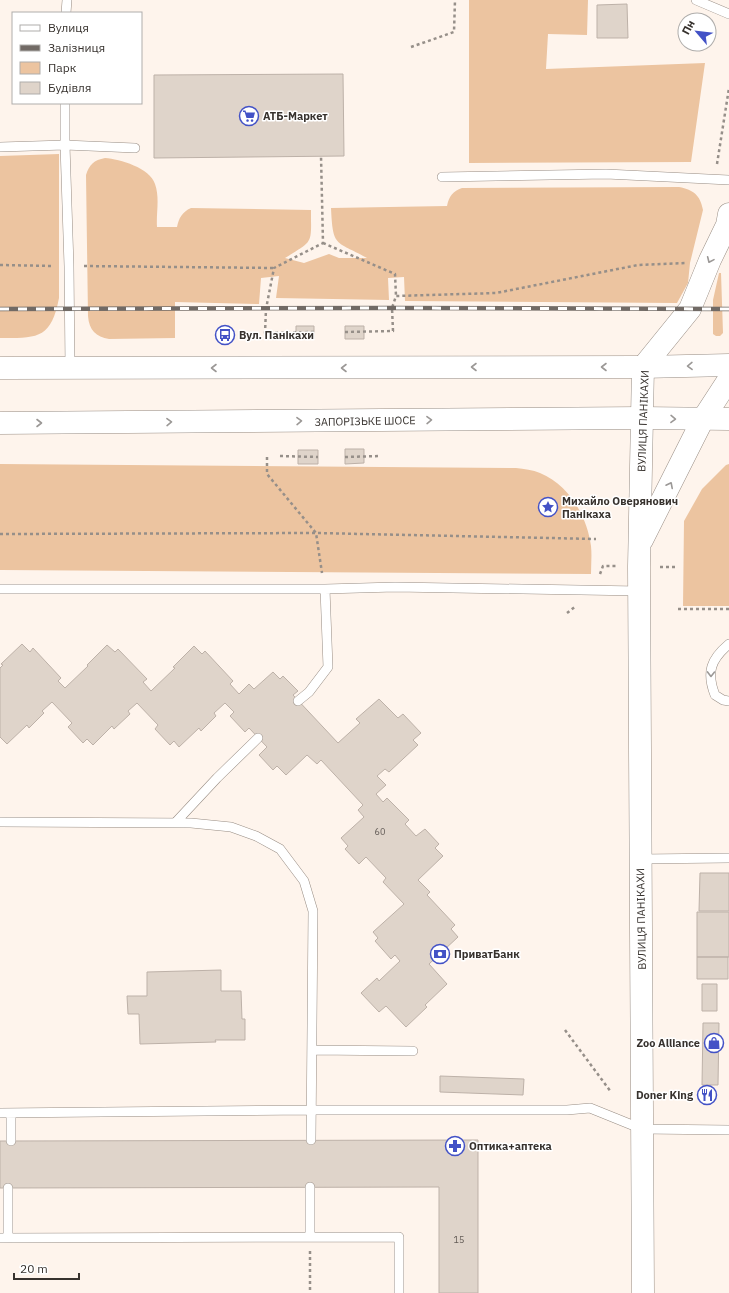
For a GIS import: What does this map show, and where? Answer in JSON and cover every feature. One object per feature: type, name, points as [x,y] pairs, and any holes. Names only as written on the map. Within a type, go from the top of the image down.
[{"type":"main road","name":"ВУЛИЦЯ ПАНІКАХИ","points":[[644,1293],[639,591],[642,367],[690,309],[710,260],[728,224]]},
{"type":"main road","points":[[0,368],[642,367],[729,365]]},
{"type":"main road","name":"ВУЛИЦЯ ПАНІКАХИ","points":[[639,544],[703,419],[729,379]]},
{"type":"main road","name":"ЗАПОРІЗЬКЕ ШОСЕ","points":[[0,423],[642,418],[729,419]]},
{"type":"lane","points":[[66,12],[67,0]]},
{"type":"lane","points":[[696,0],[729,14]]},
{"type":"lane","points":[[65,104],[70,368]]},
{"type":"lane","points":[[0,147],[65,145],[135,148]]},
{"type":"lane","points":[[442,177],[606,174],[729,180]]},
{"type":"lane","points":[[0,589],[395,588],[639,591]]},
{"type":"lane","points":[[298,700],[308,692],[328,668],[325,589]]},
{"type":"lane","points":[[729,644],[714,661],[711,667],[710,676],[715,695],[723,700],[729,700]]},
{"type":"lane","points":[[175,823],[217,778],[258,738]]},
{"type":"lane","points":[[0,822],[175,823],[231,827],[256,836],[280,849],[304,881],[313,911],[311,1140]]},
{"type":"lane","points":[[640,859],[729,858]]},
{"type":"lane","points":[[312,1050],[413,1051]]},
{"type":"lane","points":[[0,1113],[312,1110],[567,1110],[590,1108],[642,1129],[729,1130]]},
{"type":"lane","points":[[11,1112],[11,1141]]},
{"type":"lane","points":[[310,1187],[310,1237]]},
{"type":"lane","points":[[8,1188],[4,1238],[399,1237],[398,1293]]},
{"type":"path","points":[[411,47],[454,32],[454,0]]},
{"type":"path","points":[[714,179],[729,88]]},
{"type":"path","points":[[321,156],[323,243]]},
{"type":"path","points":[[0,266],[274,268],[323,243]]},
{"type":"path","points":[[323,243],[395,274],[396,296],[392,308],[393,331],[345,332]]},
{"type":"path","points":[[396,296],[496,293],[638,265],[710,260]]},
{"type":"path","points":[[274,268],[266,309],[265,333],[314,332]]},
{"type":"path","points":[[267,456],[267,474],[316,533],[325,589]]},
{"type":"path","points":[[280,456],[318,457]]},
{"type":"path","points":[[345,457],[380,456]]},
{"type":"path","points":[[0,534],[316,533],[596,540]]},
{"type":"path","points":[[678,610],[729,609]]},
{"type":"path","points":[[565,1030],[611,1092]]},
{"type":"path","points":[[310,1237],[310,1293]]},
{"type":"green space","points":[[469,0],[588,0],[587,35],[548,34],[546,69],[705,63],[691,162],[469,163]]},
{"type":"green space","points":[[59,154],[59,298],[56,311],[52,322],[47,329],[41,333],[24,338],[0,338],[0,156]]},
{"type":"green space","points":[[105,158],[134,165],[152,178],[155,184],[158,200],[157,227],[177,227],[181,216],[185,211],[191,208],[311,210],[311,230],[309,240],[301,248],[285,258],[304,263],[329,254],[339,258],[367,258],[342,245],[335,237],[331,208],[447,206],[452,194],[462,188],[679,187],[696,194],[700,200],[703,210],[690,263],[688,283],[677,303],[405,301],[404,277],[388,278],[389,300],[276,298],[279,276],[261,278],[259,304],[175,302],[175,338],[109,339],[100,337],[94,332],[90,325],[88,316],[86,175],[92,164]]},
{"type":"green space","points":[[719,273],[721,273],[723,333],[720,336],[716,336],[713,334],[713,300]]},
{"type":"green space","points":[[0,464],[516,468],[534,471],[550,478],[560,485],[568,493],[581,513],[589,535],[591,546],[591,574],[0,570]]},
{"type":"green space","points":[[729,464],[729,606],[683,606],[684,521],[702,489],[726,465]]},
{"type":"building","points":[[627,4],[628,38],[597,38],[597,5]]},
{"type":"building","name":"АТБ-Маркет","points":[[343,74],[344,156],[154,158],[154,75]]},
{"type":"building","points":[[296,326],[314,326],[314,339],[296,339]]},
{"type":"building","points":[[345,326],[364,326],[364,339],[345,339]]},
{"type":"building","points":[[345,449],[364,449],[364,463],[345,464]]},
{"type":"building","points":[[298,450],[318,450],[318,464],[298,464]]},
{"type":"building","points":[[22,644],[30,652],[33,648],[61,678],[58,681],[65,688],[107,645],[115,652],[118,649],[147,679],[143,682],[151,691],[175,668],[173,667],[194,646],[202,654],[205,651],[233,681],[230,684],[239,694],[249,684],[254,689],[273,672],[280,679],[283,676],[298,691],[293,695],[338,743],[360,723],[356,719],[379,699],[398,718],[403,714],[421,733],[413,740],[418,745],[389,772],[385,769],[377,776],[386,785],[376,794],[383,802],[387,798],[409,820],[405,824],[416,836],[425,829],[439,844],[435,848],[443,856],[418,880],[430,892],[427,895],[455,925],[451,929],[458,937],[429,964],[447,984],[425,1005],[427,1007],[406,1027],[386,1006],[379,1012],[361,993],[377,978],[379,981],[400,961],[395,955],[391,959],[375,941],[378,938],[373,932],[404,904],[383,882],[386,878],[366,857],[359,864],[345,849],[348,846],[341,838],[364,817],[358,810],[363,805],[321,760],[317,764],[307,755],[286,775],[277,766],[273,770],[259,755],[267,747],[249,728],[245,732],[230,716],[234,712],[225,703],[214,713],[216,716],[201,731],[199,728],[179,747],[174,741],[170,745],[155,729],[158,725],[137,703],[128,711],[130,714],[114,729],[112,726],[93,745],[87,739],[83,743],[68,727],[72,723],[52,702],[42,711],[44,713],[29,728],[27,725],[7,744],[0,737],[0,668],[3,665],[1,664]]},
{"type":"building","points":[[700,873],[729,873],[729,911],[699,911]]},
{"type":"building","points":[[697,912],[729,912],[729,957],[697,957]]},
{"type":"building","points":[[697,957],[728,957],[728,979],[697,979]]},
{"type":"building","points":[[221,970],[221,991],[241,991],[242,1019],[245,1019],[245,1040],[140,1044],[139,1014],[128,1014],[127,996],[147,996],[147,972]]},
{"type":"building","points":[[702,984],[717,984],[717,1011],[702,1011]]},
{"type":"building","points":[[703,1023],[719,1023],[718,1085],[702,1085]]},
{"type":"building","points":[[440,1076],[524,1079],[523,1095],[440,1092]]},
{"type":"building","points":[[701,1088],[710,1088],[710,1102],[701,1102]]},
{"type":"building","points":[[478,1140],[478,1293],[439,1293],[439,1187],[0,1188],[0,1141]]},
{"type":"railway","points":[[0,309],[729,309]]},
{"type":"place","name":"АТБ-Маркет","points":[[249,116]]},
{"type":"place","name":"Вул. Панікахи","points":[[225,335]]},
{"type":"place","name":"Михайло Оверянович Панікаха","points":[[548,507]]},
{"type":"place","name":"ПриватБанк","points":[[440,954]]},
{"type":"place","name":"Zoo Alliance","points":[[714,1043]]},
{"type":"place","name":"Doner King","points":[[707,1095]]},
{"type":"place","name":"Оптика+аптека","points":[[455,1146]]}]
